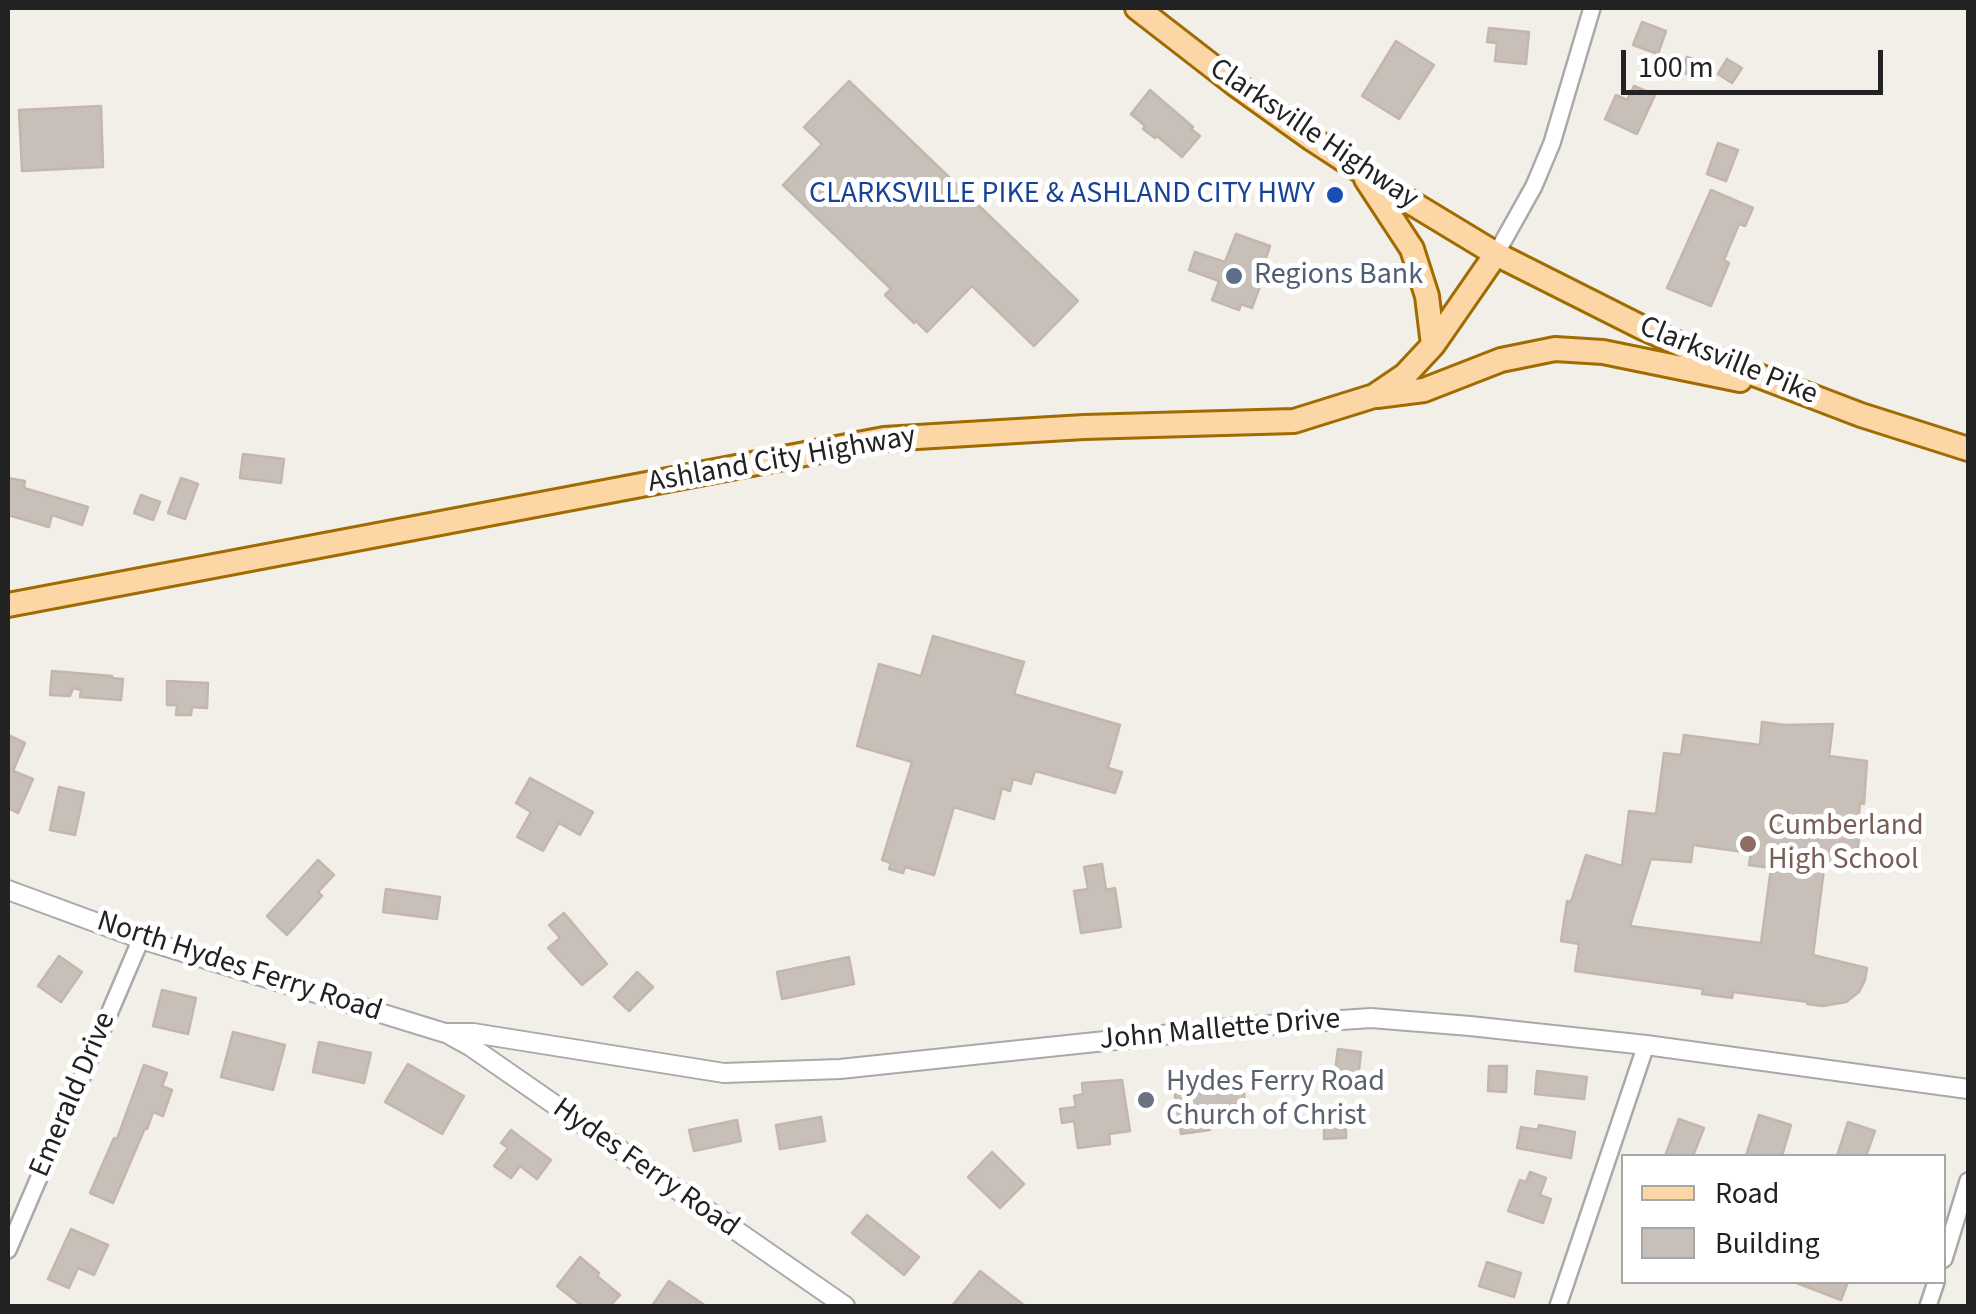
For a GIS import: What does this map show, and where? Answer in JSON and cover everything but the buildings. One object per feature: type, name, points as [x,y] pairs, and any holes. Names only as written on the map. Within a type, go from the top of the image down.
[{"type":"main road","name":"Clarksville Highway","points":[[1137,8],[1263,105],[1361,172],[1496,254]]},
{"type":"main road","points":[[1361,172],[1412,250],[1427,296],[1433,346]]},
{"type":"main road","name":"Ashland City Highway","points":[[8,605],[884,439],[1084,427],[1294,421],[1374,396],[1405,374],[1433,346],[1496,254]]},
{"type":"main road","name":"Clarksville Pike","points":[[1496,254],[1643,328],[1792,390],[1968,449]]},
{"type":"main road","points":[[1374,396],[1424,390],[1501,360],[1555,350],[1603,352],[1792,390]]},
{"type":"street","points":[[1496,254],[1534,186],[1552,143],[1592,8]]},
{"type":"street","name":"North Hydes Ferry Road","points":[[8,890],[141,939],[444,1033],[472,1033]]},
{"type":"street","name":"Emerald Drive","points":[[8,1250],[141,939]]},
{"type":"street","name":"John Mallette Drive","points":[[472,1033],[724,1073],[840,1069],[1238,1027],[1371,1018],[1646,1045],[1968,1089]]},
{"type":"street","name":"Hydes Ferry Road","points":[[444,1033],[470,1046],[845,1306]]},
{"type":"street","points":[[1558,1306],[1646,1045]]},
{"type":"street","points":[[1946,1254],[1968,1182]]},
{"type":"place","name":"CLARKSVILLE PIKE & ASHLAND CITY HWY","points":[[1335,195]]},
{"type":"place","name":"Regions Bank","points":[[1234,276]]},
{"type":"place","name":"Cumberland High School","points":[[1748,844]]},
{"type":"place","name":"Hydes Ferry Road Church of Christ","points":[[1146,1100]]}]
